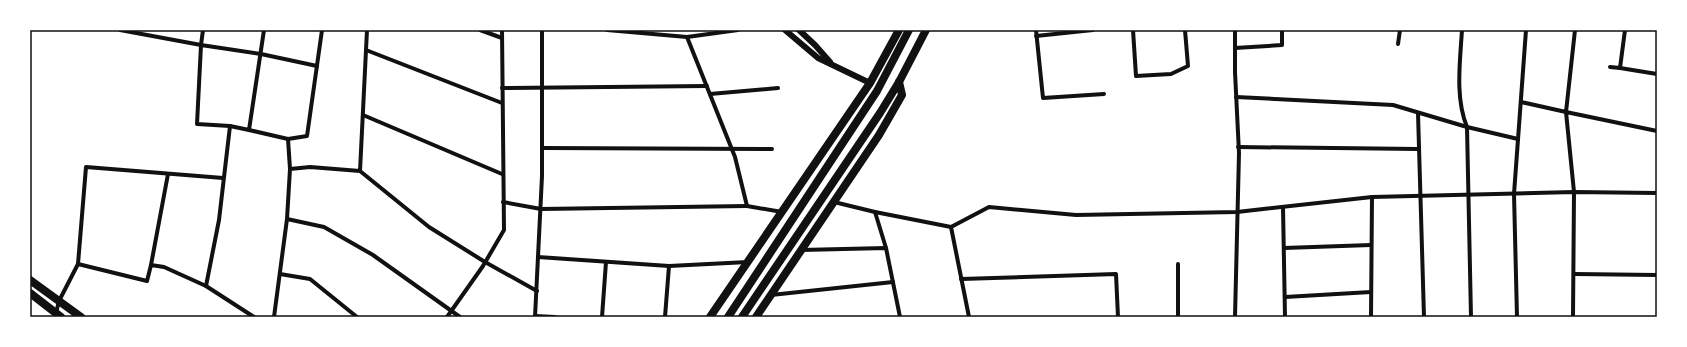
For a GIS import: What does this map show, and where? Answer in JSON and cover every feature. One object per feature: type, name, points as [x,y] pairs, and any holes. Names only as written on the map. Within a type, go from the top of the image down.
[{"type":"main road","points":[[710,317],[870,82],[899,30]]},
{"type":"main road","points":[[728,317],[877,91],[909,30]]},
{"type":"main road","points":[[742,317],[899,82],[926,30]]},
{"type":"main road","points":[[756,317],[879,135],[902,94],[899,82]]},
{"type":"main road","points":[[30,280],[81,317]]},
{"type":"main road","points":[[30,293],[57,316]]},
{"type":"street","points":[[120,30],[143,32],[202,45],[261,54],[317,66]]},
{"type":"street","points":[[203,30],[196,124],[230,126],[288,139],[308,136],[322,30]]},
{"type":"street","points":[[249,130],[264,30]]},
{"type":"street","points":[[360,171],[367,30]]},
{"type":"street","points":[[480,30],[502,38]]},
{"type":"street","points":[[447,317],[485,262],[504,230],[502,174],[502,30]]},
{"type":"street","points":[[542,30],[543,148],[535,316],[555,317]]},
{"type":"street","points":[[607,30],[687,37],[738,30]]},
{"type":"street","points":[[785,30],[818,58],[870,82]]},
{"type":"street","points":[[799,30],[832,64]]},
{"type":"street","points":[[1036,30],[1043,98],[1104,94]]},
{"type":"street","points":[[1036,36],[1093,30]]},
{"type":"street","points":[[1133,30],[1136,76],[1171,74],[1188,66],[1186,30]]},
{"type":"street","points":[[1235,30],[1238,147],[1235,317]]},
{"type":"street","points":[[1235,48],[1282,45],[1282,30]]},
{"type":"street","points":[[1398,44],[1400,30]]},
{"type":"street","points":[[1462,30],[1459,76],[1463,117],[1468,128],[1472,317]]},
{"type":"street","points":[[1517,317],[1514,194],[1526,30]]},
{"type":"street","points":[[1573,317],[1574,192],[1566,112],[1575,30]]},
{"type":"street","points":[[1620,68],[1625,30]]},
{"type":"street","points":[[687,37],[732,149],[747,206]]},
{"type":"street","points":[[366,50],[502,103]]},
{"type":"street","points":[[1610,66],[1657,74]]},
{"type":"street","points":[[502,88],[707,86]]},
{"type":"street","points":[[710,94],[778,88]]},
{"type":"street","points":[[1236,97],[1393,106],[1468,128],[1518,139]]},
{"type":"street","points":[[1521,102],[1657,131]]},
{"type":"street","points":[[1418,114],[1424,317]]},
{"type":"street","points":[[363,115],[502,174]]},
{"type":"street","points":[[206,286],[219,220],[230,126]]},
{"type":"street","points":[[274,317],[287,219],[290,169],[288,139]]},
{"type":"street","points":[[1238,147],[1418,149]]},
{"type":"street","points":[[543,148],[772,149]]},
{"type":"street","points":[[57,316],[59,301],[78,264],[86,166],[223,178]]},
{"type":"street","points":[[290,169],[310,167],[360,171],[429,227],[485,262],[537,291]]},
{"type":"street","points":[[78,264],[147,281],[168,174]]},
{"type":"street","points":[[834,202],[875,212],[951,227],[989,207],[1076,215],[1237,212],[1372,197],[1574,192],[1657,193]]},
{"type":"street","points":[[1371,317],[1372,197]]},
{"type":"street","points":[[503,202],[541,209],[747,206],[782,212]]},
{"type":"street","points":[[1284,207],[1285,317]]},
{"type":"street","points":[[875,212],[886,248],[900,317]]},
{"type":"street","points":[[287,219],[324,227],[374,255],[460,317]]},
{"type":"street","points":[[951,227],[969,317]]},
{"type":"street","points":[[1284,248],[1371,245]]},
{"type":"street","points":[[801,250],[886,248]]},
{"type":"street","points":[[538,257],[669,266],[748,262]]},
{"type":"street","points":[[602,317],[606,262]]},
{"type":"street","points":[[1178,264],[1178,317]]},
{"type":"street","points":[[151,265],[164,267],[206,286],[254,317]]},
{"type":"street","points":[[665,317],[669,266]]},
{"type":"street","points":[[280,274],[310,280],[357,317]]},
{"type":"street","points":[[961,279],[1116,274],[1118,317]]},
{"type":"street","points":[[1574,274],[1657,275]]},
{"type":"street","points":[[770,295],[893,282]]},
{"type":"street","points":[[1285,297],[1371,292]]}]
